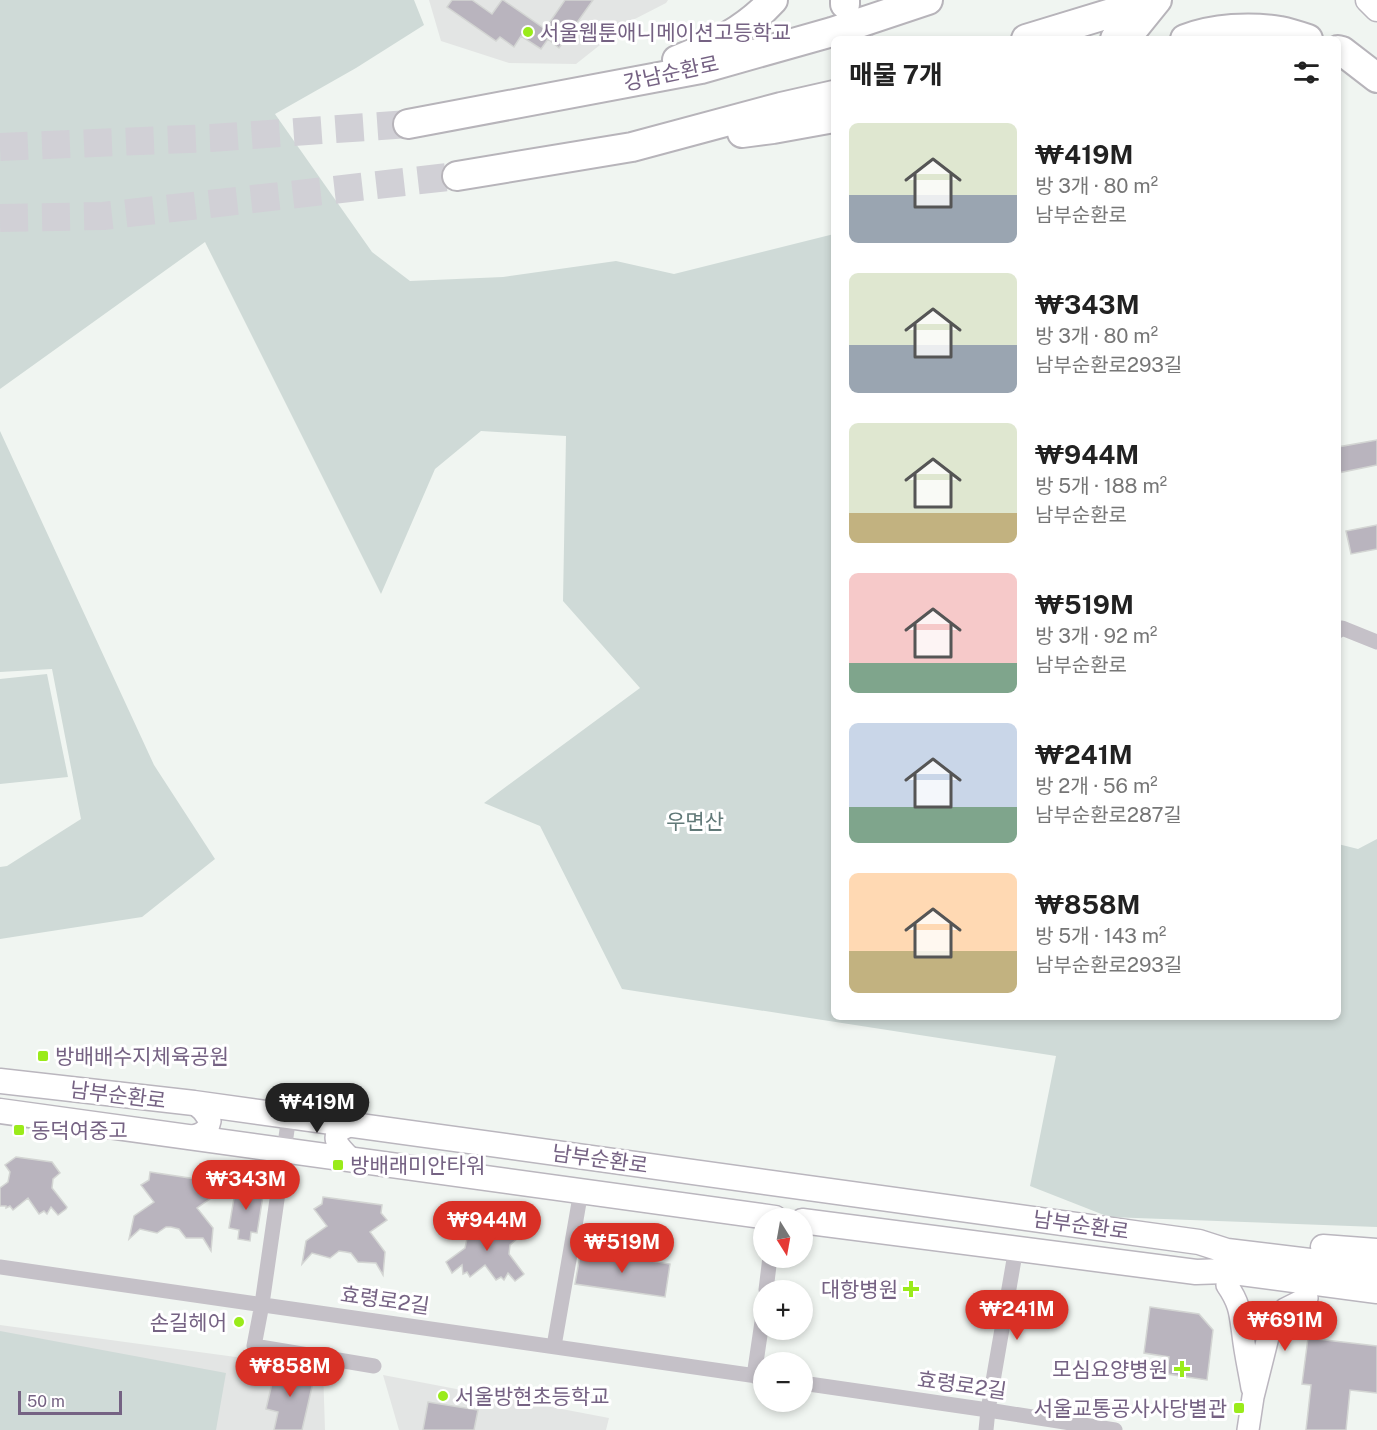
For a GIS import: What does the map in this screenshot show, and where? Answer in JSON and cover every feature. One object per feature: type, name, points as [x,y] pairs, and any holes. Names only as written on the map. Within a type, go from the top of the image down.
[{"type":"highway","points":[[604,87],[699,51],[724,39],[747,25],[773,0]]},
{"type":"highway","name":"강남순환로","points":[[408,124],[700,69],[832,32],[928,0]]},
{"type":"highway","points":[[1036,36],[1156,0]]},
{"type":"highway","points":[[1120,36],[1136,26],[1156,0]]},
{"type":"highway","points":[[1193,36],[1224,30],[1254,29],[1281,31],[1298,36]]},
{"type":"highway","points":[[1341,51],[1377,78]]},
{"type":"highway","points":[[632,147],[831,96]]},
{"type":"highway","points":[[457,176],[632,147],[774,129],[831,119]]},
{"type":"main road","points":[[1368,0],[1377,9]]},
{"type":"main road","name":"남부순환로","points":[[0,1081],[289,1116],[1199,1242],[1227,1251],[1377,1269]]},
{"type":"main road","points":[[189,1137],[197,1136],[209,1127],[210,1121],[195,1104]]},
{"type":"main road","name":"남부순환로","points":[[0,1111],[753,1215]]},
{"type":"main road","points":[[351,1159],[338,1145],[336,1135],[338,1131],[353,1125]]},
{"type":"main road","name":"남부순환로","points":[[813,1222],[1196,1272],[1226,1271],[1377,1291]]},
{"type":"main road","name":"남부순환로","points":[[1199,1242],[1239,1239],[1377,1251]]},
{"type":"main road","name":"남부순환로","points":[[1196,1272],[1227,1285],[1377,1306]]},
{"type":"main road","points":[[1227,1285],[1234,1295],[1241,1315],[1253,1397]]},
{"type":"main road","points":[[1248,1430],[1253,1397],[1272,1321],[1285,1309],[1307,1298]]},
{"type":"street","points":[[1341,629],[1377,642]]},
{"type":"street","points":[[289,1116],[254,1346],[374,1366]]},
{"type":"street","points":[[554,1346],[581,1191]]},
{"type":"street","points":[[986,1430],[1016,1248]]},
{"type":"street","name":"효령로2길","points":[[0,1267],[753,1375]]},
{"type":"street","name":"효령로2길","points":[[813,1385],[1115,1430]]},
{"type":"shaded area","name":"서울웹툰애니메이션고등학교","points":[[429,0],[668,0],[629,22],[576,64],[509,63],[441,41]]},
{"type":"shaded area","points":[[0,1325],[323,1369],[325,1430],[0,1430]]},
{"type":"shaded area","name":"서울방현초등학교","points":[[383,1375],[609,1418],[606,1430],[399,1430]]},
{"type":"green space","name":"우면산","points":[[0,0],[414,0],[424,25],[356,68],[275,114],[372,252],[410,281],[503,277],[616,261],[674,274],[831,235],[831,1020],[1341,1020],[1341,845],[1358,849],[1377,839],[1377,1227],[1109,1217],[1030,1186],[1056,1056],[622,989],[540,826],[484,803],[640,688],[563,601],[566,436],[481,431],[435,469],[381,594],[205,242],[0,389]]},
{"type":"green space","points":[[0,431],[154,765],[215,859],[142,917],[0,939],[0,867],[7,866],[81,819],[52,669],[0,672]]},
{"type":"green space","points":[[47,674],[68,777],[0,784],[0,679]]},
{"type":"green space","points":[[0,1331],[226,1373],[216,1430],[0,1430]]},
{"type":"building","points":[[452,0],[472,0],[492,14],[503,0],[545,29],[565,0],[593,0],[559,48],[548,39],[541,49],[521,36],[514,47],[500,37],[496,41],[447,7]]},
{"type":"building","points":[[1377,440],[1377,465],[1341,472],[1341,446]]},
{"type":"building","points":[[1377,525],[1377,549],[1351,554],[1346,531]]},
{"type":"building","points":[[16,1157],[52,1162],[60,1173],[53,1179],[52,1188],[67,1207],[66,1209],[58,1215],[51,1207],[47,1214],[44,1211],[39,1214],[28,1198],[13,1210],[10,1206],[6,1208],[6,1206],[0,1206],[0,1188],[8,1182],[10,1172],[5,1165]]},
{"type":"building","points":[[150,1172],[209,1181],[208,1188],[214,1196],[197,1208],[213,1228],[211,1251],[203,1238],[186,1238],[179,1229],[171,1227],[166,1227],[157,1233],[140,1229],[129,1239],[134,1216],[154,1202],[141,1185],[149,1180]]},
{"type":"building","points":[[236,1186],[264,1190],[257,1233],[251,1232],[250,1241],[238,1239],[239,1230],[229,1228]]},
{"type":"building","points":[[323,1197],[382,1205],[381,1213],[387,1220],[370,1232],[385,1252],[383,1275],[376,1263],[358,1262],[351,1253],[339,1251],[330,1258],[312,1253],[302,1264],[306,1241],[327,1226],[314,1209],[322,1204]]},
{"type":"building","points":[[473,1223],[509,1228],[517,1239],[510,1245],[509,1254],[523,1275],[515,1281],[508,1273],[504,1280],[501,1277],[496,1280],[485,1265],[470,1277],[467,1272],[463,1274],[462,1265],[452,1273],[446,1262],[465,1248],[467,1239],[462,1231]]},
{"type":"building","points":[[581,1250],[670,1264],[665,1297],[575,1284]]},
{"type":"building","points":[[1150,1307],[1199,1314],[1213,1330],[1207,1380],[1167,1374],[1169,1357],[1144,1353]]},
{"type":"building","points":[[1308,1338],[1377,1346],[1377,1393],[1350,1390],[1346,1430],[1306,1430],[1311,1385],[1302,1384]]},
{"type":"building","points":[[276,1366],[315,1374],[302,1430],[274,1430],[278,1412],[266,1409]]},
{"type":"building","points":[[428,1402],[478,1410],[474,1430],[423,1430]]},
{"type":"tunnel","points":[[845,4],[854,21],[866,36]]},
{"type":"tunnel","points":[[0,147],[211,138],[408,124]]},
{"type":"tunnel","points":[[0,218],[103,216],[457,176]]},
{"type":"place","name":"서울웹툰애니메이션고등학교","points":[[528,32]]},
{"type":"place","name":"방배배수지체육공원","points":[[43,1056]]},
{"type":"place","name":"동덕여중고","points":[[19,1130]]},
{"type":"place","name":"방배래미안타워","points":[[338,1165]]},
{"type":"place","name":"대항병원","points":[[911,1289]]},
{"type":"place","name":"손길헤어","points":[[239,1322]]},
{"type":"place","name":"모심요양병원","points":[[1182,1369]]},
{"type":"place","name":"서울방현초등학교","points":[[443,1396]]},
{"type":"place","name":"서울교통공사사당별관","points":[[1239,1408]]}]
